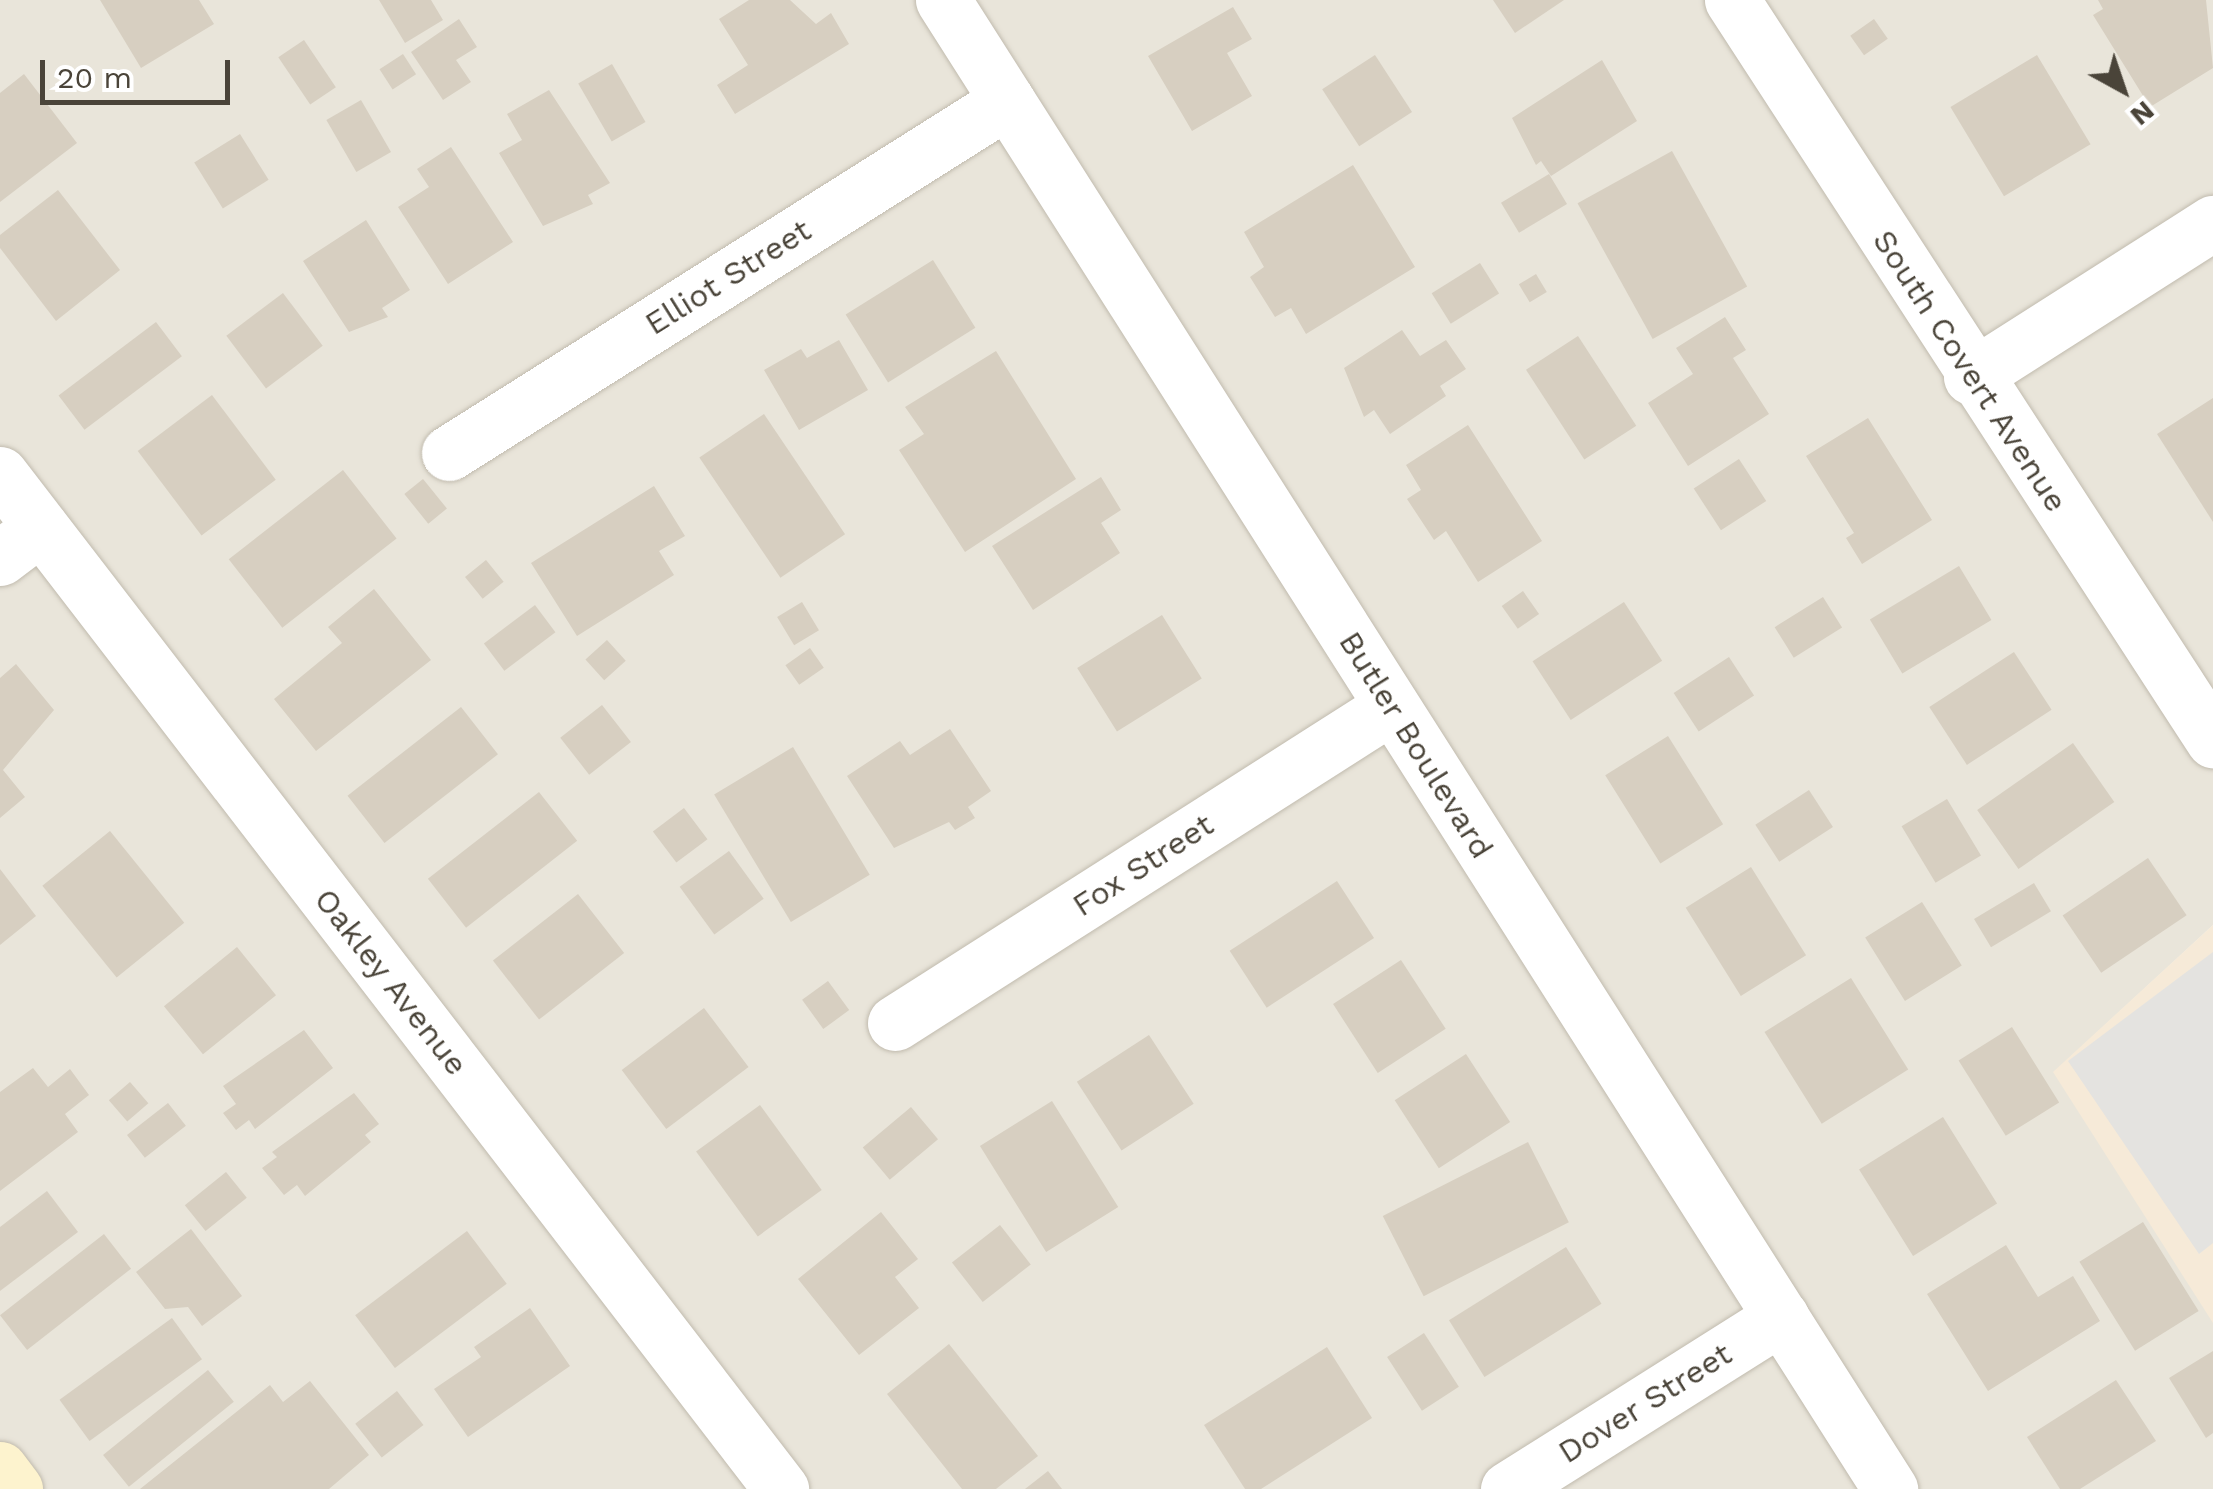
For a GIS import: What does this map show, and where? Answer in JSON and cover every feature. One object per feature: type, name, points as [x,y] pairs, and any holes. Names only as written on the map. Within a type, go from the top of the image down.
[{"type":"main road","points":[[0,1469],[15,1489]]},
{"type":"street","name":"Butler Boulevard","points":[[943,0],[1890,1489]]},
{"type":"street","name":"South Covert Avenue","points":[[1732,0],[1971,376],[2213,740]]},
{"type":"street","name":"Elliot Street","points":[[450,453],[1008,102]]},
{"type":"street","points":[[1971,376],[2213,223]]},
{"type":"street","name":"Oakley Avenue","points":[[0,474],[20,543],[781,1489]]},
{"type":"street","name":"Fox Street","points":[[894,1024],[1392,706]]},
{"type":"street","name":"Dover Street","points":[[1508,1489],[1781,1317]]},
{"type":"shaded area","points":[[0,0],[2213,0],[2213,925],[2054,1072],[2213,1317],[2213,1489],[0,1489]]},
{"type":"shaded area","points":[[2213,925],[2213,1323],[2053,1072]]},
{"type":"shaded area","points":[[2213,952],[2213,1243],[2199,1254],[2068,1061]]},
{"type":"building","points":[[100,0],[199,0],[214,24],[141,68]]},
{"type":"building","points":[[379,0],[431,0],[443,20],[405,43]]},
{"type":"building","points":[[749,0],[790,0],[816,24],[831,13],[849,44],[735,114],[717,85],[748,65],[719,19]]},
{"type":"building","points":[[1493,0],[1564,0],[1515,33]]},
{"type":"building","points":[[2098,0],[2206,0],[2213,68],[2150,107],[2093,15],[2103,9]]},
{"type":"building","points":[[1233,7],[1252,39],[1227,53],[1252,96],[1192,131],[1148,56]]},
{"type":"building","points":[[459,19],[477,47],[456,60],[471,82],[443,100],[411,52]]},
{"type":"building","points":[[1874,19],[1888,39],[1864,55],[1850,36]]},
{"type":"building","points":[[304,40],[336,87],[310,105],[278,57]]},
{"type":"building","points":[[403,54],[416,74],[393,89],[380,69]]},
{"type":"building","points":[[1375,55],[1412,112],[1359,146],[1322,89]]},
{"type":"building","points":[[2037,55],[2091,144],[2004,196],[1950,107]]},
{"type":"building","points":[[1602,60],[1637,121],[1551,176],[1541,161],[1536,165],[1512,118]]},
{"type":"building","points":[[612,64],[646,122],[612,142],[578,84]]},
{"type":"building","points":[[24,74],[77,143],[0,202],[0,93]]},
{"type":"building","points":[[549,90],[610,183],[588,195],[593,204],[543,226],[499,153],[522,140],[507,114]]},
{"type":"building","points":[[361,100],[391,152],[356,172],[326,120]]},
{"type":"building","points":[[240,134],[269,180],[223,208],[194,163]]},
{"type":"building","points":[[451,147],[513,242],[448,284],[398,207],[429,187],[417,169]]},
{"type":"building","points":[[1672,151],[1747,287],[1653,339],[1578,203]]},
{"type":"building","points":[[1353,165],[1415,267],[1306,334],[1291,308],[1275,317],[1250,277],[1264,267],[1244,232]]},
{"type":"building","points":[[1549,174],[1567,204],[1519,233],[1501,203]]},
{"type":"building","points":[[58,190],[120,270],[56,321],[0,248],[0,235]]},
{"type":"building","points":[[366,220],[410,290],[382,308],[388,317],[349,332],[303,261]]},
{"type":"building","points":[[933,260],[975,328],[888,382],[846,315]]},
{"type":"building","points":[[1480,263],[1499,294],[1451,324],[1432,293]]},
{"type":"building","points":[[1536,274],[1547,292],[1530,302],[1519,284]]},
{"type":"building","points":[[283,293],[323,346],[266,388],[226,336]]},
{"type":"building","points":[[1725,317],[1746,350],[1733,358],[1769,414],[1688,466],[1648,403],[1693,374],[1676,348]]},
{"type":"building","points":[[156,322],[182,356],[84,430],[59,395]]},
{"type":"building","points":[[1402,330],[1420,356],[1446,340],[1466,369],[1440,386],[1446,396],[1390,434],[1374,410],[1364,417],[1344,368]]},
{"type":"building","points":[[1578,336],[1636,426],[1584,460],[1526,370]]},
{"type":"building","points":[[839,340],[868,390],[799,430],[764,370],[801,349],[807,358]]},
{"type":"building","points":[[996,351],[1076,479],[965,552],[899,450],[924,434],[905,407]]},
{"type":"building","points":[[212,395],[276,480],[202,536],[138,451]]},
{"type":"building","points":[[2213,398],[2213,522],[2157,434]]},
{"type":"building","points":[[764,414],[845,534],[780,578],[699,458]]},
{"type":"building","points":[[1868,418],[1932,520],[1862,564],[1846,538],[1854,533],[1806,456]]},
{"type":"building","points":[[1468,425],[1542,541],[1478,582],[1446,531],[1434,540],[1407,499],[1421,490],[1406,465]]},
{"type":"building","points":[[1739,459],[1766,501],[1721,530],[1694,488]]},
{"type":"building","points":[[343,470],[397,539],[282,628],[229,559]]},
{"type":"building","points":[[1101,477],[1121,510],[1101,523],[1120,553],[1033,610],[992,546]]},
{"type":"building","points":[[423,479],[447,509],[428,524],[404,494]]},
{"type":"building","points":[[654,486],[685,536],[659,551],[674,575],[577,636],[531,563]]},
{"type":"building","points":[[486,560],[504,582],[483,599],[465,577]]},
{"type":"building","points":[[1959,566],[1991,620],[1902,674],[1870,620]]},
{"type":"building","points":[[374,589],[431,660],[316,751],[274,699],[342,643],[328,627]]},
{"type":"building","points":[[1523,591],[1539,614],[1518,629],[1502,606]]},
{"type":"building","points":[[1823,597],[1842,628],[1794,658],[1775,627]]},
{"type":"building","points":[[802,602],[819,630],[794,645],[777,617]]},
{"type":"building","points":[[1624,602],[1662,661],[1571,720],[1533,661]]},
{"type":"building","points":[[535,605],[555,632],[504,671],[484,644]]},
{"type":"building","points":[[1162,615],[1202,679],[1117,732],[1077,668]]},
{"type":"building","points":[[607,640],[626,661],[604,680],[585,659]]},
{"type":"building","points":[[810,648],[824,668],[799,685],[785,665]]},
{"type":"building","points":[[2014,652],[2052,710],[1967,765],[1929,707]]},
{"type":"building","points":[[1729,657],[1754,696],[1699,732],[1674,693]]},
{"type":"building","points":[[16,664],[54,710],[3,770],[25,797],[0,818],[0,678]]},
{"type":"building","points":[[602,705],[631,742],[589,775],[560,738]]},
{"type":"building","points":[[461,707],[498,754],[384,843],[348,796]]},
{"type":"building","points":[[950,729],[991,791],[968,807],[975,818],[955,830],[949,822],[894,848],[847,776],[900,741],[910,755]]},
{"type":"building","points":[[1668,736],[1723,824],[1660,863],[1605,775]]},
{"type":"building","points":[[2073,743],[2114,802],[2018,869],[1977,810]]},
{"type":"building","points":[[793,747],[870,875],[791,922],[714,794]]},
{"type":"building","points":[[1809,790],[1833,827],[1779,862],[1755,825]]},
{"type":"building","points":[[539,792],[577,841],[466,928],[428,879]]},
{"type":"building","points":[[1947,799],[1981,856],[1936,883],[1902,826]]},
{"type":"building","points":[[684,808],[707,839],[676,863],[653,831]]},
{"type":"building","points":[[110,831],[184,923],[117,977],[42,886]]},
{"type":"building","points":[[729,851],[764,899],[714,935],[680,887]]},
{"type":"building","points":[[2148,858],[2187,915],[2101,973],[2063,916]]},
{"type":"building","points":[[1751,867],[1806,955],[1741,996],[1686,908]]},
{"type":"building","points":[[0,869],[36,916],[0,945]]},
{"type":"building","points":[[1337,881],[1374,938],[1267,1008],[1230,951]]},
{"type":"building","points":[[2034,883],[2051,911],[1991,947],[1974,919]]},
{"type":"building","points":[[578,894],[624,953],[539,1020],[493,960]]},
{"type":"building","points":[[1922,902],[1962,966],[1905,1001],[1865,938]]},
{"type":"building","points":[[237,947],[276,995],[203,1054],[164,1006]]},
{"type":"building","points":[[1401,960],[1446,1029],[1378,1073],[1333,1004]]},
{"type":"building","points":[[1851,978],[1908,1070],[1822,1124],[1764,1032]]},
{"type":"building","points":[[828,981],[849,1010],[823,1029],[802,1000]]},
{"type":"building","points":[[704,1008],[749,1067],[666,1129],[622,1070]]},
{"type":"building","points":[[2012,1027],[2059,1102],[2006,1136],[1959,1060]]},
{"type":"building","points":[[304,1030],[333,1068],[255,1129],[249,1120],[236,1130],[223,1113],[236,1104],[223,1086]]},
{"type":"building","points":[[1149,1035],[1194,1104],[1122,1151],[1077,1082]]},
{"type":"building","points":[[1466,1054],[1510,1122],[1439,1168],[1395,1100]]},
{"type":"building","points":[[33,1068],[48,1087],[70,1069],[89,1095],[65,1114],[78,1132],[0,1191],[0,1092]]},
{"type":"building","points":[[130,1082],[148,1103],[127,1122],[109,1100]]},
{"type":"building","points":[[354,1093],[379,1124],[365,1135],[371,1142],[305,1196],[297,1185],[284,1195],[262,1168],[277,1157],[272,1152]]},
{"type":"building","points":[[1052,1101],[1118,1207],[1046,1252],[980,1146]]},
{"type":"building","points":[[168,1103],[186,1126],[145,1158],[127,1135]]},
{"type":"building","points":[[760,1105],[822,1190],[758,1236],[696,1151]]},
{"type":"building","points":[[911,1107],[938,1139],[890,1180],[863,1147]]},
{"type":"building","points":[[1943,1117],[1997,1204],[1913,1256],[1859,1169]]},
{"type":"building","points":[[1528,1142],[1569,1222],[1424,1296],[1383,1216]]},
{"type":"building","points":[[226,1172],[247,1198],[206,1231],[185,1205]]},
{"type":"building","points":[[47,1191],[78,1232],[0,1291],[0,1227]]},
{"type":"building","points":[[881,1212],[918,1259],[895,1277],[919,1308],[859,1355],[798,1279]]},
{"type":"building","points":[[2143,1222],[2199,1311],[2135,1351],[2079,1262]]},
{"type":"building","points":[[1000,1225],[1031,1264],[983,1302],[952,1263]]},
{"type":"building","points":[[191,1229],[242,1296],[202,1326],[188,1307],[165,1309],[136,1272]]},
{"type":"building","points":[[467,1231],[507,1284],[395,1368],[355,1315]]},
{"type":"building","points":[[104,1234],[131,1269],[27,1350],[0,1315]]},
{"type":"building","points":[[2006,1245],[2038,1297],[2073,1276],[2100,1321],[1988,1391],[1927,1294]]},
{"type":"building","points":[[1566,1247],[1602,1304],[1484,1377],[1449,1320]]},
{"type":"building","points":[[530,1308],[570,1366],[468,1437],[434,1389],[481,1357],[474,1347]]},
{"type":"building","points":[[172,1318],[202,1359],[90,1441],[60,1400]]},
{"type":"building","points":[[1424,1333],[1459,1387],[1422,1411],[1387,1357]]},
{"type":"building","points":[[949,1344],[1038,1456],[996,1489],[962,1489],[887,1394]]},
{"type":"building","points":[[1327,1347],[1372,1418],[1261,1489],[1245,1489],[1204,1425]]},
{"type":"building","points":[[2213,1351],[2213,1433],[2206,1438],[2169,1378]]},
{"type":"building","points":[[208,1370],[234,1402],[129,1487],[103,1455]]},
{"type":"building","points":[[2116,1380],[2156,1441],[2080,1489],[2060,1489],[2027,1437]]},
{"type":"building","points":[[310,1381],[369,1455],[329,1489],[140,1489],[270,1385],[283,1402]]},
{"type":"building","points":[[397,1391],[423,1425],[382,1458],[355,1424]]},
{"type":"building","points":[[1048,1471],[1062,1489],[1025,1489]]}]
